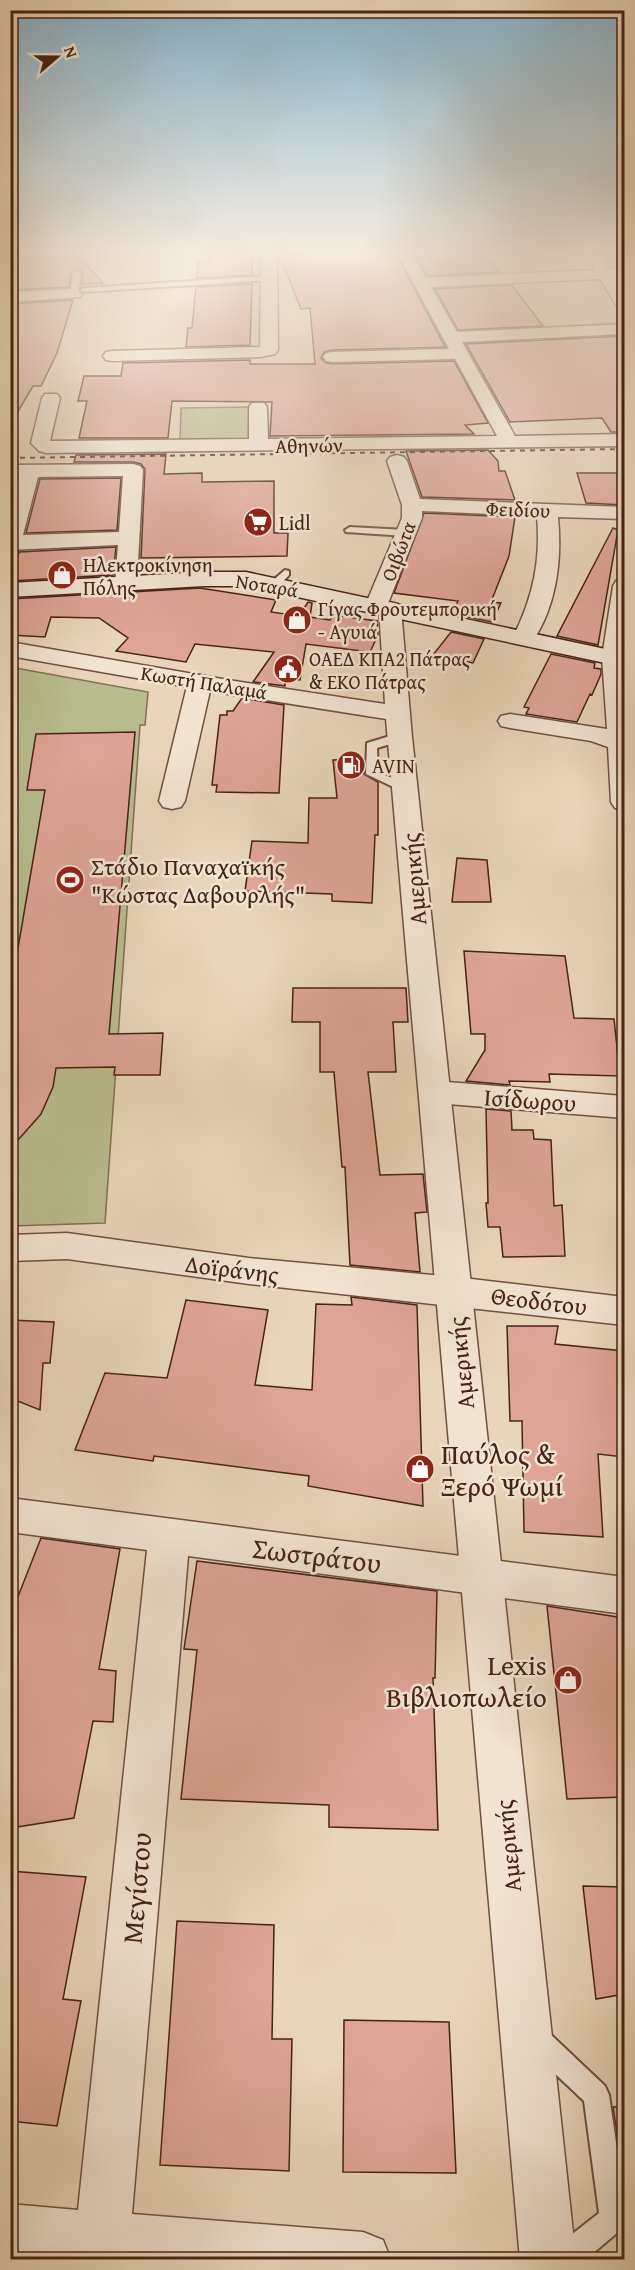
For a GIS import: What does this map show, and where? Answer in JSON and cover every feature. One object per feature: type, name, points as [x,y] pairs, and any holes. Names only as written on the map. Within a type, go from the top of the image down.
[{"type":"street","points":[[464,360],[509,441]]},
{"type":"street","name":"Αθηνών","points":[[51,398],[40,443],[46,447],[624,440]]},
{"type":"street","points":[[258,407],[259,445]]},
{"type":"street","name":"Οιβώτα","points":[[383,608],[412,518],[412,505],[397,462]]},
{"type":"street","points":[[126,583],[130,538],[133,470],[20,471],[11,543],[130,538]]},
{"type":"street","name":"Φειδίου","points":[[412,505],[624,513]]},
{"type":"street","points":[[524,637],[538,608],[547,578],[550,545],[547,510]]},
{"type":"street","name":"Νοταρά","points":[[10,590],[224,578],[280,579],[383,608],[619,658]]},
{"type":"street","points":[[624,586],[619,658],[624,802]]},
{"type":"street","name":"Αμερικής","points":[[383,608],[406,789],[548,2259]]},
{"type":"street","name":"Κωστή Παλαμά","points":[[10,649],[200,682],[399,725]]},
{"type":"street","points":[[172,801],[200,682]]},
{"type":"street","points":[[510,721],[596,734],[622,743]]},
{"type":"street","name":"Ισίδωρου","points":[[435,1092],[624,1107]]},
{"type":"street","name":"Δοϊράνης","points":[[10,1248],[67,1246],[249,1271],[454,1291]]},
{"type":"street","name":"Θεοδότου","points":[[454,1291],[624,1311]]},
{"type":"street","name":"Σωστράτου","points":[[10,1515],[624,1596]]},
{"type":"street","name":"Μεγίστου","points":[[102,2240],[169,1536]]},
{"type":"street","points":[[10,2232],[102,2240],[160,2252],[328,2258]]},
{"type":"lane","points":[[350,530],[406,533]]},
{"type":"lane","points":[[526,2028],[596,2095],[619,2220],[562,2259]]},
{"type":"green space","points":[[249,407],[249,440],[180,441],[181,408]]},
{"type":"green space","name":"Στάδιο Παναχαϊκής \"Κώστας Δαβουρλής\"","points":[[10,667],[148,692],[145,725],[140,725],[105,1223],[11,1226]]},
{"type":"building","points":[[10,360],[54,360],[41,386],[33,386],[10,425]]},
{"type":"building","points":[[250,360],[250,364],[315,364],[315,360],[323,360],[332,364],[454,361],[488,423],[465,425],[474,434],[270,436],[272,402],[172,401],[168,438],[79,438],[87,401],[78,401],[84,376],[121,376],[123,363]]},
{"type":"building","points":[[475,360],[624,360],[624,432],[611,432],[602,418],[510,422]]},
{"type":"building","points":[[488,450],[498,461],[499,471],[505,471],[515,500],[422,497],[406,451]]},
{"type":"building","points":[[166,454],[164,474],[202,473],[202,482],[274,481],[274,533],[288,533],[287,556],[141,558],[145,469],[141,464],[133,462],[74,462],[76,455]]},
{"type":"building","points":[[577,473],[624,473],[624,505],[586,503]]},
{"type":"building","points":[[121,478],[117,530],[26,533],[40,479]]},
{"type":"building","points":[[424,513],[515,517],[509,556],[491,602],[501,603],[492,622],[463,616],[467,611],[454,609],[458,601],[394,593]]},
{"type":"building","points":[[613,528],[618,530],[598,645],[557,636]]},
{"type":"building","points":[[116,547],[113,575],[11,581],[19,552]]},
{"type":"building","points":[[200,588],[276,600],[271,612],[299,616],[308,602],[312,603],[310,617],[330,620],[333,615],[377,621],[378,635],[370,652],[306,644],[300,680],[285,678],[285,686],[253,682],[274,652],[195,644],[186,662],[116,651],[128,638],[99,618],[51,617],[45,637],[10,635],[10,599]]},
{"type":"building","points":[[451,632],[484,639],[473,663],[433,655]]},
{"type":"building","points":[[551,654],[595,663],[594,668],[601,669],[592,695],[590,694],[577,722],[526,714],[529,708],[524,707]]},
{"type":"building","points":[[242,698],[284,705],[279,793],[216,792],[217,785],[212,785],[220,715],[227,715],[227,711],[233,711]]},
{"type":"building","name":"Στάδιο Παναχαϊκής \"Κώστας Δαβουρλής\"","points":[[135,732],[109,1034],[163,1033],[160,1075],[114,1075],[115,1067],[56,1068],[53,1087],[41,1114],[10,1149],[10,995],[45,790],[27,790],[36,734]]},
{"type":"building","points":[[364,759],[364,774],[378,782],[378,835],[375,835],[372,903],[332,901],[332,894],[245,891],[252,841],[308,843],[309,798],[337,798],[333,760]]},
{"type":"building","points":[[457,858],[487,860],[491,902],[452,902]]},
{"type":"building","points":[[464,951],[565,956],[574,1018],[614,1019],[620,1076],[549,1074],[550,1082],[509,1081],[510,1085],[466,1081],[485,1050],[485,1034],[471,1034]]},
{"type":"building","points":[[293,988],[406,988],[408,1022],[393,1022],[396,1072],[368,1072],[380,1175],[423,1174],[427,1212],[415,1213],[420,1272],[350,1265],[345,1167],[342,1167],[334,1072],[320,1072],[320,1022],[292,1022]]},
{"type":"building","points":[[486,1109],[511,1111],[512,1130],[533,1130],[534,1139],[551,1140],[554,1206],[562,1205],[565,1256],[503,1257],[500,1227],[488,1227]]},
{"type":"building","points":[[351,1297],[417,1305],[423,1506],[308,1486],[309,1476],[154,1456],[153,1461],[75,1450],[105,1373],[167,1378],[186,1300],[268,1310],[255,1385],[312,1390],[316,1304],[352,1305]]},
{"type":"building","points":[[10,1320],[54,1322],[50,1363],[43,1363],[40,1410],[10,1398]]},
{"type":"building","points":[[507,1326],[558,1326],[555,1344],[624,1351],[624,1457],[598,1454],[603,1537],[524,1532],[522,1421],[510,1421]]},
{"type":"building","points":[[41,1538],[120,1549],[99,1669],[116,1671],[113,1722],[93,1721],[74,1818],[10,1828],[10,1617]]},
{"type":"building","points":[[197,1561],[437,1591],[435,1678],[433,1678],[438,1830],[329,1827],[329,1805],[181,1799],[197,1650],[184,1649]]},
{"type":"building","points":[[547,1606],[624,1618],[624,1797],[567,1799]]},
{"type":"building","points":[[10,1871],[86,1877],[63,1999],[81,2001],[57,2126],[10,2121]]},
{"type":"building","points":[[583,1886],[624,1887],[624,1994],[596,1999]]},
{"type":"building","points":[[177,1921],[274,1925],[272,2039],[292,2039],[289,2171],[160,2165]]},
{"type":"building","points":[[344,2020],[449,2022],[456,2173],[343,2172]]},
{"type":"building","points":[[613,2107],[624,2107],[624,2181]]},
{"type":"railway","points":[[10,458],[624,449]]},
{"type":"place","name":"Lidl","points":[[258,522]]},
{"type":"place","name":"Ηλεκτροκίνηση Πόλης","points":[[62,575]]},
{"type":"place","name":"Γίγας Φρουτεμπορική - Αγυιά","points":[[297,620]]},
{"type":"place","name":"ΟΑΕΔ ΚΠΑ2 Πάτρας & ΕΚΟ Πάτρας","points":[[288,669]]},
{"type":"place","name":"AVIN","points":[[351,765]]},
{"type":"place","name":"Στάδιο Παναχαϊκής \"Κώστας Δαβουρλής\"","points":[[70,880]]},
{"type":"place","name":"Παύλος & Ξερό Ψωμί","points":[[420,1469]]},
{"type":"place","name":"Lexis Βιβλιοπωλείο","points":[[568,1680]]}]
